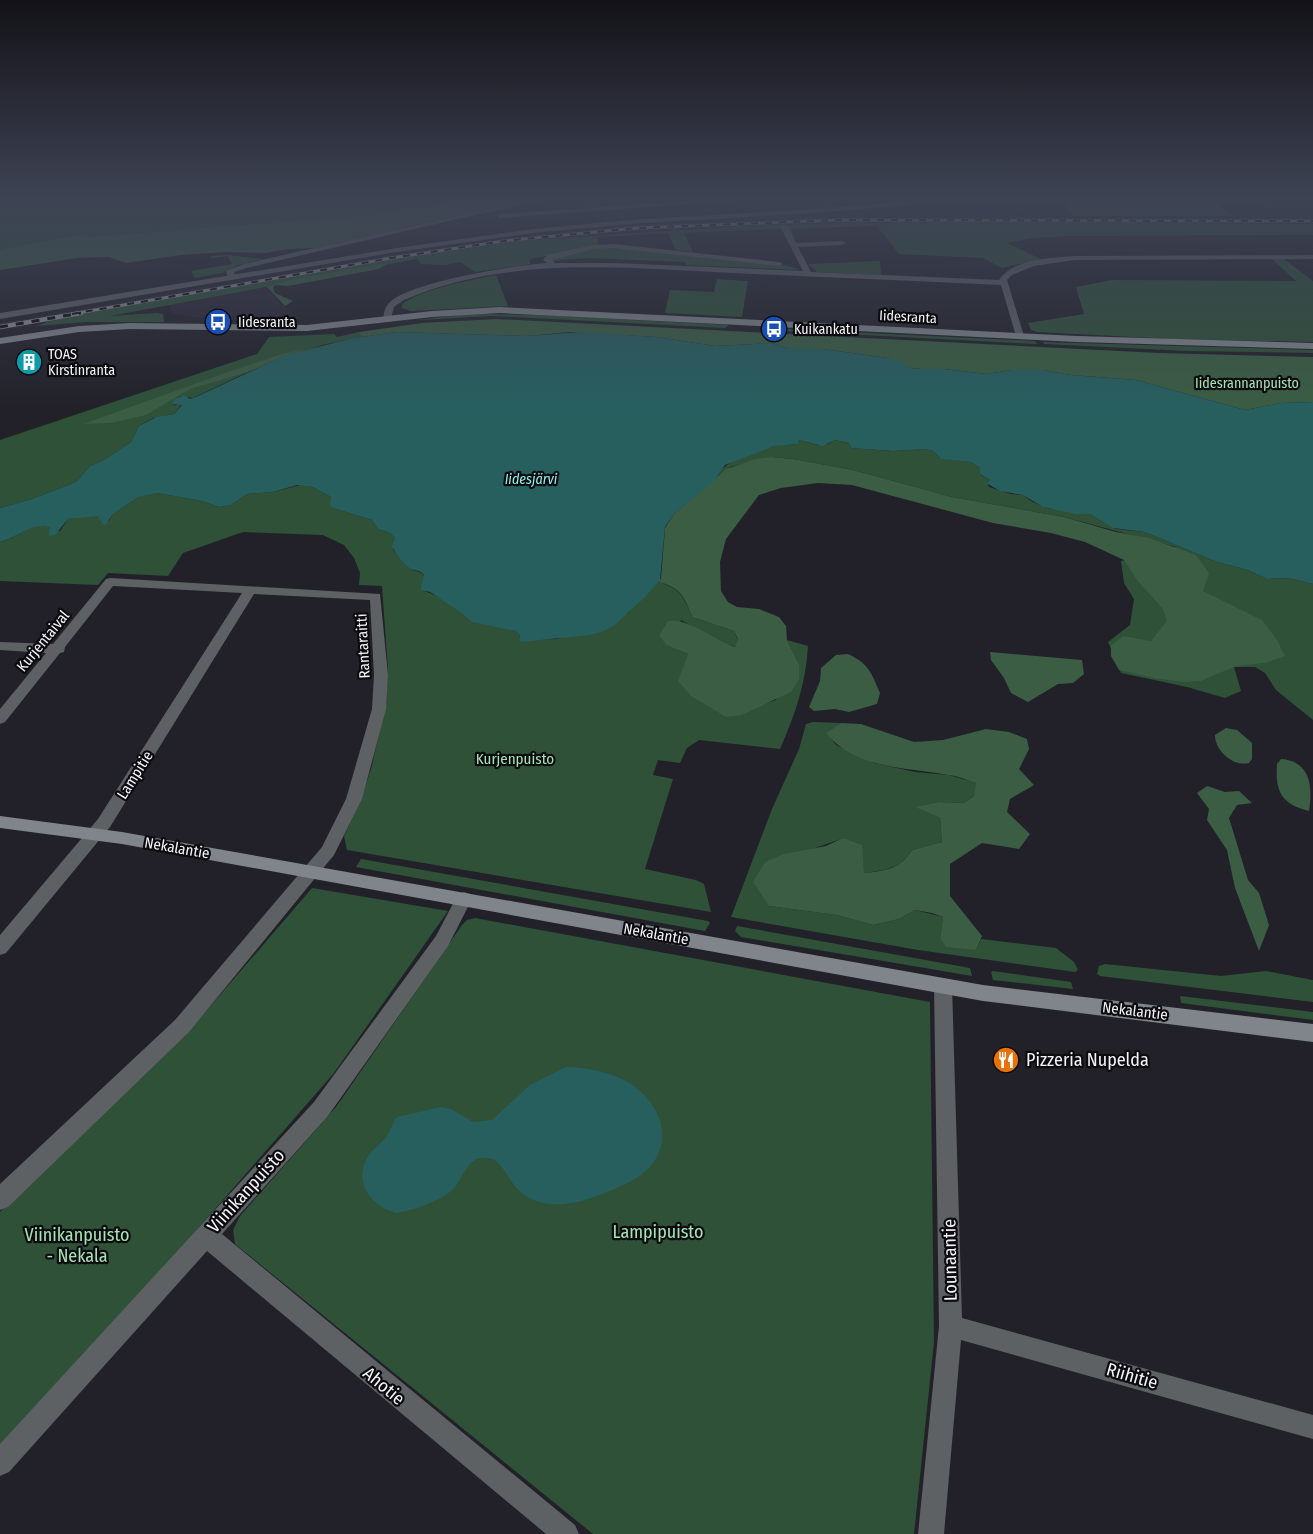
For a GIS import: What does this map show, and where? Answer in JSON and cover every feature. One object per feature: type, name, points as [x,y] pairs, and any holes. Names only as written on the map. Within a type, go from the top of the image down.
[{"type":"main road","name":"Iidesranta","points":[[0,341],[130,326],[292,328],[457,312],[519,311],[1188,344],[1313,346]]},
{"type":"main road","name":"Nekalantie","points":[[0,822],[97,834],[943,986],[1034,1000],[1313,1034]]},
{"type":"street","points":[[232,278],[230,271],[240,268]]},
{"type":"street","points":[[0,316],[292,268]]},
{"type":"street","points":[[387,320],[388,312],[394,302],[428,289],[479,275],[533,268]]},
{"type":"street","points":[[724,268],[806,270],[1003,283]]},
{"type":"street","points":[[787,268],[806,270]]},
{"type":"street","points":[[1019,268],[1004,277],[1003,283],[1020,336]]},
{"type":"street","name":"Rantaraitti","points":[[110,582],[376,597],[381,675],[375,727],[354,799],[328,851],[312,872]]},
{"type":"street","name":"Kurjentaival","points":[[0,719],[110,582]]},
{"type":"street","name":"Lampitie","points":[[0,948],[97,834],[251,589]]},
{"type":"street","points":[[0,646],[58,649]]},
{"type":"street","points":[[0,1199],[182,1026],[312,872]]},
{"type":"street","name":"Viinikanpuisto","points":[[0,1463],[321,1109],[442,941],[464,899]]},
{"type":"street","name":"Lounaantie","points":[[931,1534],[951,1326],[943,986]]},
{"type":"street","name":"Ahotie","points":[[206,1234],[409,1407],[566,1534]]},
{"type":"street","name":"Riihitie","points":[[951,1326],[1313,1427]]},
{"type":"shaded area","points":[[318,268],[350,268],[0,330],[0,323]]},
{"type":"shaded area","points":[[267,287],[279,302],[299,319],[267,321],[210,319],[173,314],[169,305]]},
{"type":"green space","points":[[233,268],[222,273],[195,278],[191,271]]},
{"type":"green space","points":[[341,268],[371,268],[110,316],[156,313],[163,314],[164,322],[87,322],[37,326],[62,316]]},
{"type":"green space","points":[[361,268],[381,268],[288,286],[275,285],[273,288],[275,293],[293,301],[285,306],[267,287],[294,279]]},
{"type":"green space","points":[[468,268],[505,268],[475,272]]},
{"type":"green space","points":[[745,268],[794,268],[801,270]]},
{"type":"green space","points":[[812,268],[880,268],[881,275],[817,272]]},
{"type":"green space","points":[[1281,268],[1295,268],[1313,281],[1313,342],[1171,339],[1037,332],[1031,330],[1028,323],[1084,314],[1076,287],[1112,280],[1296,281]]},
{"type":"green space","points":[[496,275],[508,306],[411,311],[402,308],[402,304],[422,294]]},
{"type":"green space","points":[[717,279],[748,281],[742,317],[665,313],[670,290],[714,292]]},
{"type":"green space","points":[[465,314],[539,315],[729,325],[725,328],[491,316],[419,320]]},
{"type":"green space","name":"Iidesrannanpuisto","points":[[496,319],[1159,353],[1313,357],[1313,402],[1281,403],[1245,410],[1136,380],[1071,375],[1043,370],[1011,370],[987,374],[910,368],[888,358],[823,349],[790,349],[771,343],[715,346],[656,337],[571,332],[527,336],[397,332],[361,337],[359,332],[422,323]]},
{"type":"green space","points":[[785,329],[1035,341],[1037,344],[785,331]]},
{"type":"green space","points":[[359,332],[361,337],[322,345],[248,372],[193,398],[180,396],[173,405],[182,404],[174,414],[153,418],[139,426],[131,442],[104,460],[90,466],[76,482],[32,499],[0,508],[0,440],[257,354],[269,337],[334,334],[337,337]]},
{"type":"green space","points":[[1043,342],[1313,350],[1313,353],[1187,351],[1044,344]]},
{"type":"green space","points":[[306,349],[248,372],[190,389],[146,415],[111,423],[83,424],[228,372],[285,353]]},
{"type":"green space","points":[[799,440],[818,445],[828,444],[835,440],[849,443],[851,448],[933,451],[940,458],[971,462],[980,468],[981,475],[990,480],[987,482],[989,487],[1023,495],[1046,508],[1090,514],[1116,529],[1145,532],[1217,562],[1248,570],[1267,579],[1289,578],[1313,584],[1313,720],[1276,690],[1265,673],[1255,667],[1234,667],[1241,691],[1225,698],[1187,687],[1121,673],[1108,642],[1130,625],[1134,599],[1124,583],[1121,561],[1176,547],[1064,517],[952,497],[853,470],[793,459],[771,457],[730,467],[719,475],[728,465],[744,456],[778,445],[798,444]]},
{"type":"green space","points":[[771,457],[853,470],[952,497],[1064,517],[1116,532],[1149,538],[1196,555],[1209,573],[1203,591],[1262,620],[1277,640],[1285,656],[1265,663],[1236,666],[1201,681],[1186,682],[1153,678],[1119,670],[1111,656],[1111,646],[1123,636],[1151,641],[1167,621],[1163,609],[1137,580],[1124,560],[1085,542],[1051,533],[993,523],[852,485],[818,483],[781,488],[759,495],[726,539],[720,562],[721,591],[728,602],[737,607],[759,609],[779,617],[786,626],[787,640],[799,664],[799,679],[791,692],[742,715],[726,717],[691,696],[678,681],[688,654],[668,646],[659,636],[668,621],[677,621],[686,623],[735,647],[738,639],[734,631],[692,617],[681,594],[672,587],[658,582],[661,578],[665,528],[674,514],[726,469],[756,459]]},
{"type":"green space","name":"Kurjenpuisto","points":[[300,485],[313,487],[331,497],[333,508],[372,520],[378,529],[390,533],[395,538],[393,550],[408,567],[422,573],[425,578],[420,589],[481,621],[514,631],[520,635],[519,640],[557,639],[627,614],[658,582],[671,587],[684,599],[692,617],[734,631],[738,640],[736,647],[718,641],[681,620],[668,646],[688,654],[742,715],[757,706],[776,700],[799,664],[787,640],[808,646],[799,699],[780,749],[699,740],[687,748],[680,763],[658,760],[653,775],[673,779],[645,869],[696,880],[704,884],[711,912],[347,850],[344,836],[360,802],[371,769],[386,705],[388,669],[382,586],[359,585],[360,573],[354,558],[344,545],[323,535],[243,532],[183,553],[168,576],[108,573],[98,585],[0,581],[0,542],[30,528],[43,525],[50,526],[50,530],[60,531],[68,519],[95,515],[100,517],[101,523],[109,521],[112,515],[138,497],[147,494],[157,493],[202,501],[219,507],[231,505],[247,494],[273,492]]},
{"type":"green space","points":[[990,652],[1082,660],[1084,674],[1073,683],[1058,684],[1028,702],[1011,693],[991,660]]},
{"type":"green space","points":[[848,654],[861,661],[871,674],[880,693],[877,704],[849,712],[835,709],[814,711],[809,707],[820,681],[821,668],[836,655]]},
{"type":"green space","points":[[841,723],[827,733],[836,745],[874,763],[915,772],[949,775],[977,783],[974,796],[964,803],[938,802],[916,807],[940,818],[942,842],[912,850],[903,861],[891,867],[864,873],[844,838],[806,851],[769,906],[837,915],[873,925],[899,919],[915,910],[943,917],[940,938],[976,950],[981,939],[1056,948],[1074,962],[1078,970],[1075,972],[918,950],[731,917],[772,809],[799,749],[806,724]]},
{"type":"green space","points":[[841,723],[861,724],[914,742],[943,740],[986,729],[1009,732],[1027,739],[1029,749],[1019,769],[1034,785],[1010,799],[1007,812],[1030,834],[1019,849],[982,843],[950,864],[950,896],[982,936],[976,950],[946,947],[940,938],[943,917],[932,913],[915,910],[899,919],[873,925],[837,915],[769,906],[753,882],[765,862],[784,854],[826,846],[843,838],[862,845],[864,873],[891,868],[903,861],[912,850],[942,842],[940,818],[915,807],[938,802],[964,803],[974,796],[976,783],[962,778],[883,765],[852,754],[826,733]]},
{"type":"green space","points":[[1226,728],[1237,730],[1252,743],[1252,759],[1249,763],[1237,763],[1231,760],[1218,747],[1215,735]]},
{"type":"green space","points":[[1281,759],[1298,764],[1304,770],[1310,784],[1309,811],[1292,804],[1282,795],[1277,782],[1277,764]]},
{"type":"green space","points":[[1207,786],[1225,792],[1239,791],[1252,803],[1237,805],[1229,818],[1248,880],[1259,893],[1269,925],[1259,951],[1235,888],[1227,850],[1207,820],[1209,809],[1197,793]]},
{"type":"green space","points":[[361,859],[710,923],[705,931],[356,867]]},
{"type":"green space","name":"Viinikanpuisto - Nekala","points":[[312,888],[448,911],[334,1073],[195,1232],[0,1445],[0,1212],[195,1024]]},
{"type":"green space","name":"Lampipuisto","points":[[475,918],[930,1002],[934,1342],[914,1534],[593,1534],[235,1244],[233,1230],[240,1216],[336,1107],[462,925],[467,920]]},
{"type":"green space","points":[[737,926],[970,968],[972,976],[741,937],[735,931]]},
{"type":"green space","points":[[1105,964],[1221,976],[1266,971],[1313,980],[1313,1002],[1100,976],[1097,974],[1099,966]]},
{"type":"green space","points":[[991,972],[1071,982],[1073,989],[993,980]]},
{"type":"green space","points":[[1180,996],[1313,1012],[1313,1020],[1181,1003]]},
{"type":"water","name":"Iidesjärvi","points":[[397,332],[527,336],[580,332],[656,337],[715,346],[771,343],[790,349],[823,349],[888,358],[910,368],[987,374],[1011,370],[1043,370],[1071,375],[1136,380],[1245,410],[1281,403],[1313,402],[1313,584],[1289,578],[1267,579],[1248,570],[1217,562],[1145,532],[1113,528],[1090,514],[1075,514],[1043,507],[1023,495],[1000,491],[986,483],[990,480],[980,474],[980,468],[971,462],[941,459],[933,451],[925,449],[893,451],[851,448],[849,443],[835,440],[823,446],[799,440],[798,444],[774,446],[725,465],[715,480],[674,514],[665,527],[660,580],[615,625],[590,635],[521,642],[520,635],[515,631],[472,622],[430,592],[420,590],[424,575],[420,571],[411,569],[400,559],[392,546],[395,538],[390,533],[378,529],[372,520],[333,508],[330,505],[331,497],[313,487],[297,485],[273,492],[247,494],[231,505],[219,507],[202,501],[157,493],[138,497],[112,515],[106,525],[102,524],[98,516],[68,519],[55,535],[49,536],[50,527],[38,526],[0,542],[0,508],[32,499],[76,482],[90,466],[104,460],[131,442],[139,426],[156,417],[174,414],[182,405],[171,404],[175,399],[184,395],[190,399],[196,397],[286,355],[354,338]]},
{"type":"water","points":[[566,1067],[593,1070],[620,1078],[633,1085],[653,1106],[662,1131],[661,1144],[657,1158],[636,1178],[618,1188],[584,1200],[568,1204],[551,1204],[528,1198],[495,1160],[485,1158],[472,1162],[450,1192],[410,1210],[397,1213],[388,1210],[367,1193],[362,1176],[363,1167],[369,1155],[386,1137],[397,1117],[441,1107],[451,1109],[473,1122],[492,1120],[530,1085]]},
{"type":"railway","points":[[72,314],[336,268]]},
{"type":"railway","points":[[0,327],[81,313]]},
{"type":"place","name":"Iidesranta","points":[[218,322]]},
{"type":"place","name":"Kuikankatu","points":[[774,329]]},
{"type":"place","name":"TOAS Kirstinranta","points":[[29,362]]},
{"type":"place","name":"Pizzeria Nupelda","points":[[1006,1060]]}]
